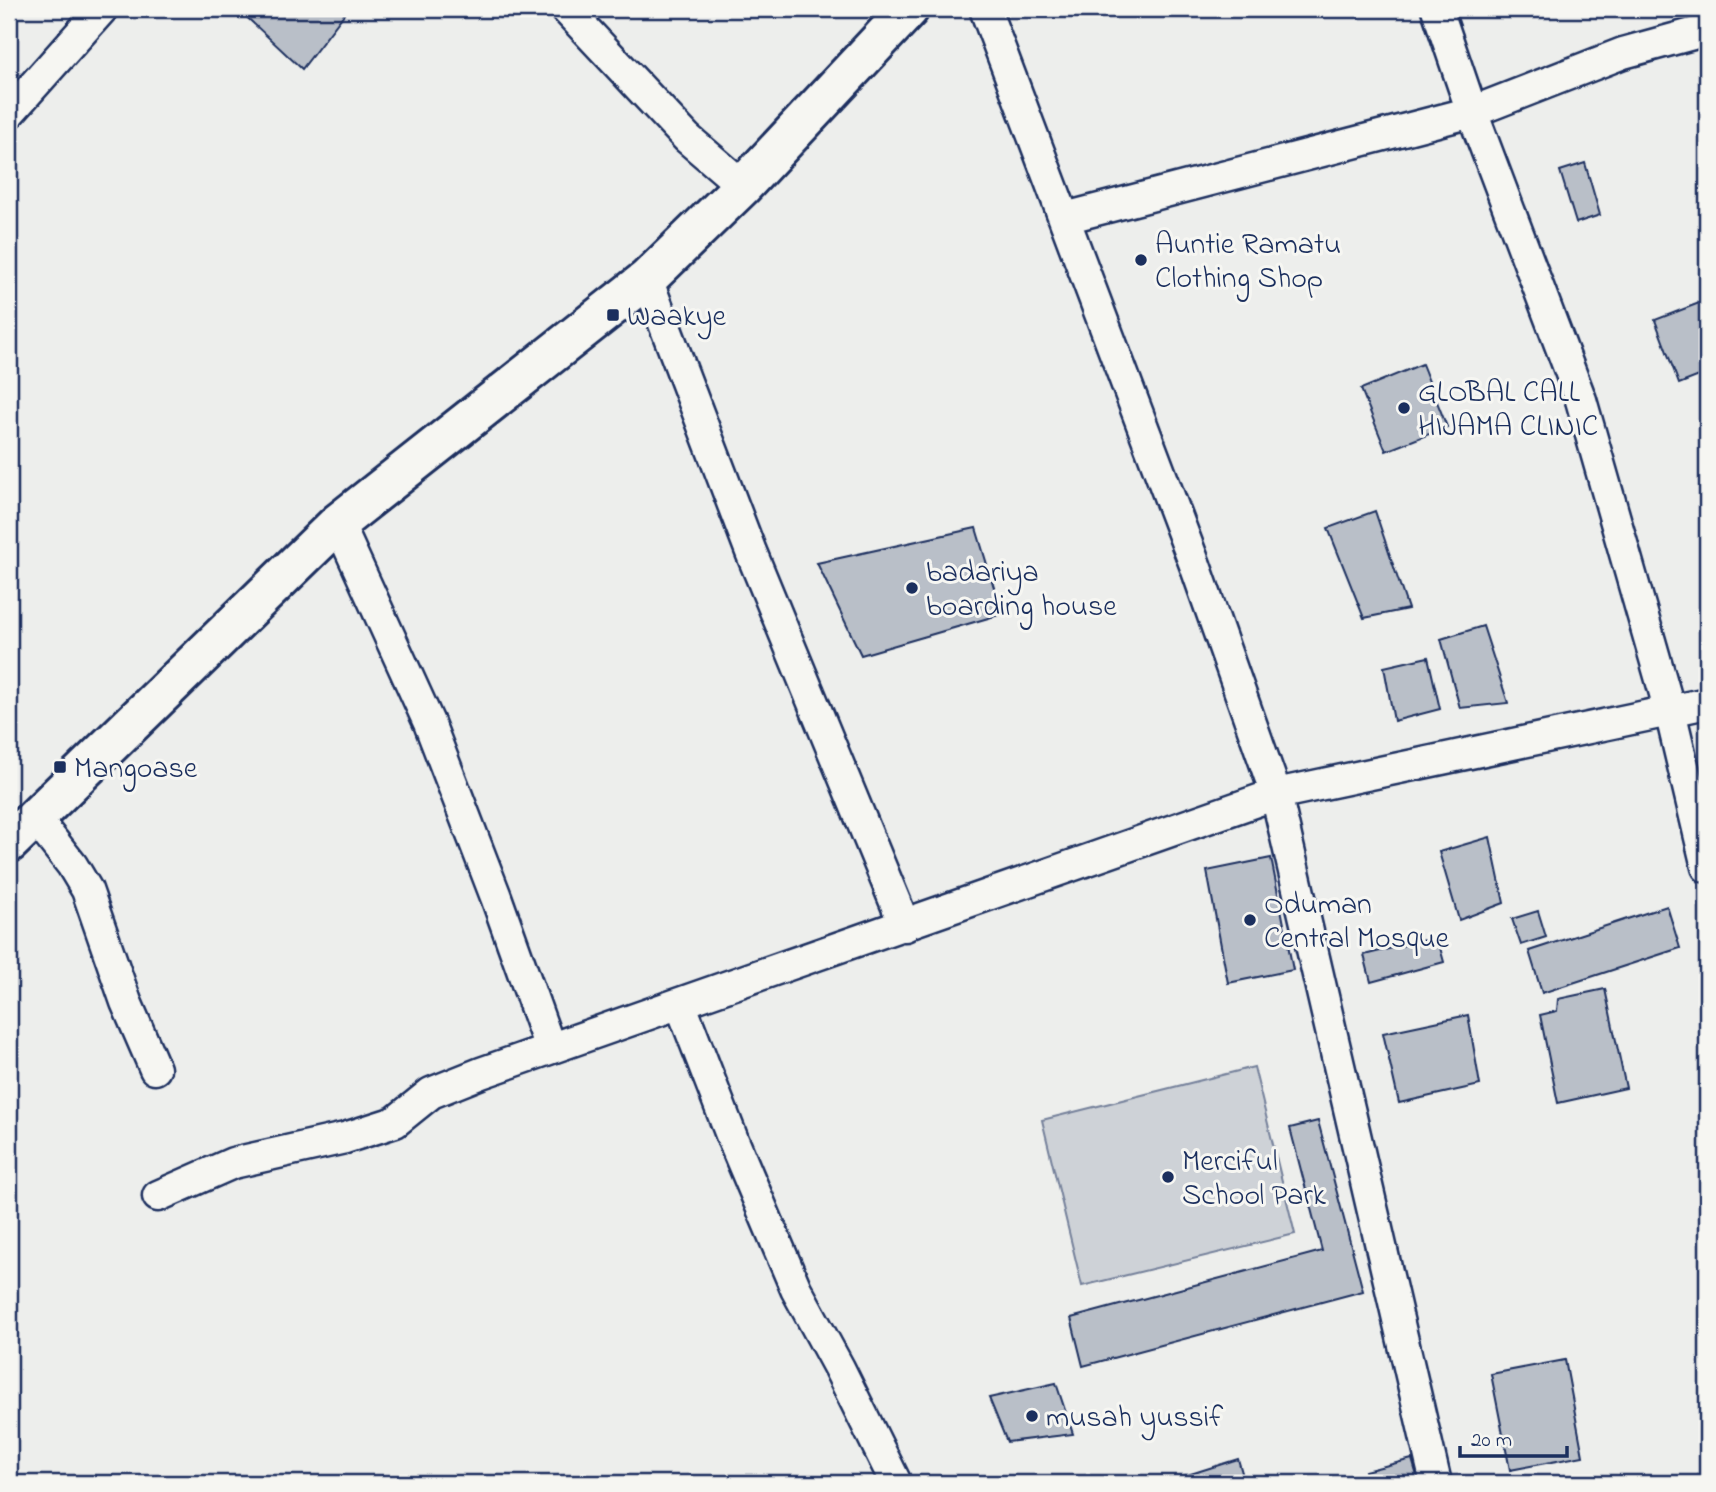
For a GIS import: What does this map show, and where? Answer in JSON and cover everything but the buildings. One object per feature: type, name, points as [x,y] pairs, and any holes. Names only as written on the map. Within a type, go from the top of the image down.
[{"type":"street","points":[[9,113],[102,9]]},
{"type":"street","points":[[566,9],[687,138],[743,186]]},
{"type":"street","points":[[155,1069],[126,1002],[87,890],[72,865],[17,832],[338,523],[647,279],[743,186],[909,9]]},
{"type":"street","points":[[985,9],[1190,552],[1276,794],[1436,1483]]},
{"type":"street","points":[[1437,9],[1472,112],[1581,400],[1670,711],[1707,866]]},
{"type":"street","points":[[1065,218],[1472,112],[1623,53],[1707,30]]},
{"type":"street","points":[[647,279],[751,552],[905,926]]},
{"type":"street","points":[[338,523],[429,723],[550,1048]]},
{"type":"street","points":[[158,1196],[233,1163],[345,1138],[395,1122],[431,1093],[550,1048],[1276,794],[1707,702]]},
{"type":"street","points":[[680,1003],[733,1140],[796,1289],[896,1483]]},
{"type":"shaded area","name":"Merciful School Park","points":[[1254,1067],[1295,1234],[1082,1286],[1042,1120]]},
{"type":"place","name":"Auntie Ramatu Clothing Shop","points":[[1141,260]]},
{"type":"place","name":"Waakye","points":[[613,315]]},
{"type":"place","name":"GLOBAL CALL HIJAMA CLINIC","points":[[1404,408]]},
{"type":"place","name":"badariya boarding house","points":[[912,588]]},
{"type":"place","name":"Mangoase","points":[[60,767]]},
{"type":"place","name":"Oduman Central Mosque","points":[[1250,920]]},
{"type":"place","name":"Merciful School Park","points":[[1168,1177]]},
{"type":"place","name":"musah yussif","points":[[1032,1416]]}]
